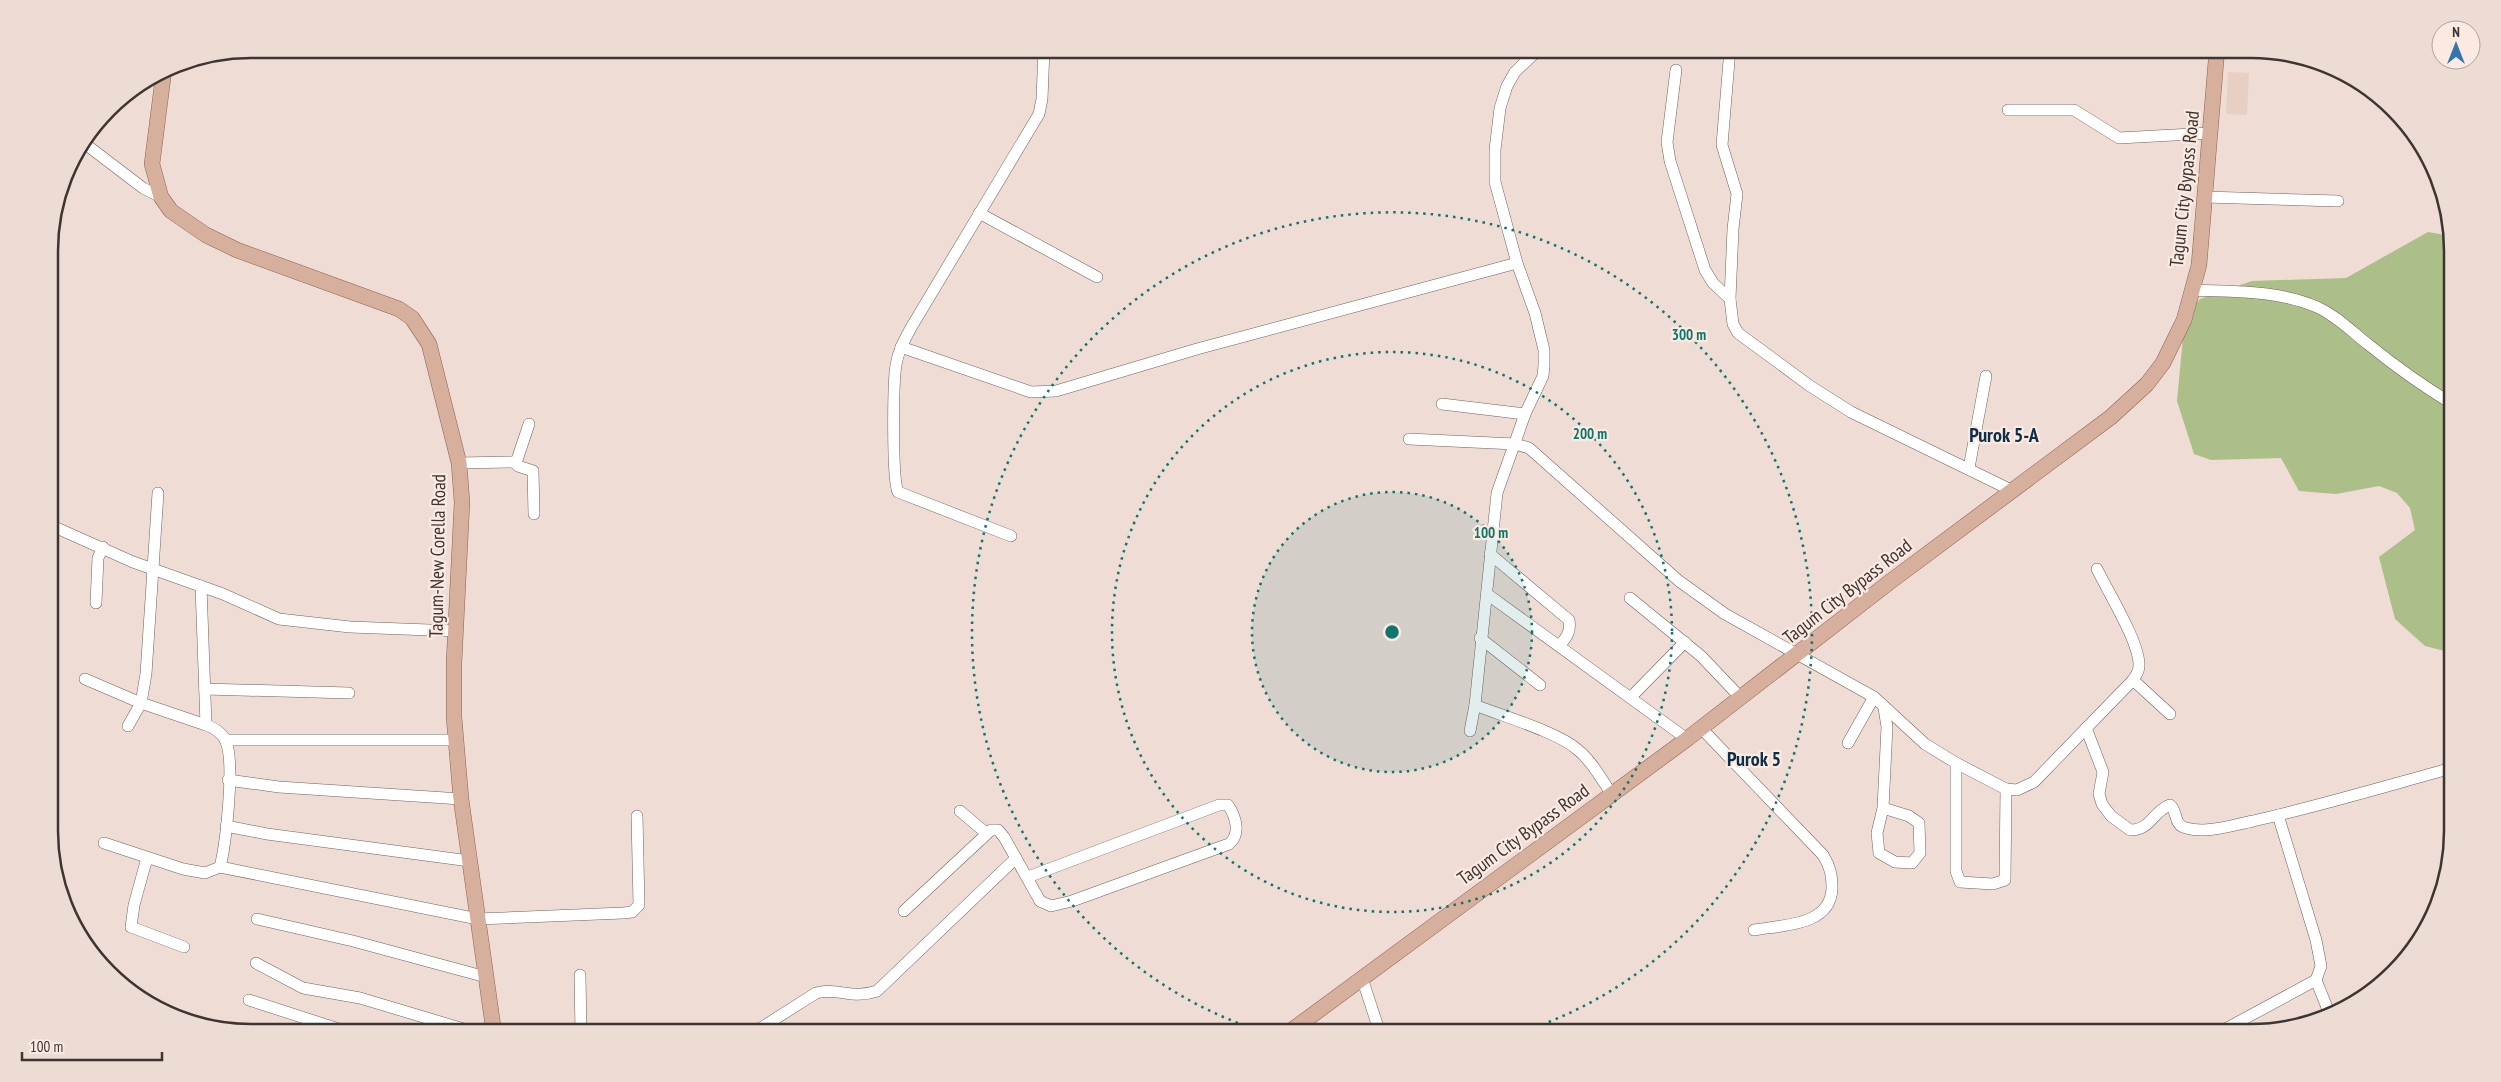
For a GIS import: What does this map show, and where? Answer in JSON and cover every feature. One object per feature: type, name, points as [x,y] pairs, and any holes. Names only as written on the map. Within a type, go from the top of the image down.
[{"type":"main road","name":"Tagum City Bypass Road","points":[[1300,1024],[1687,739],[2111,417],[2147,384],[2163,364],[2175,342],[2184,320],[2198,265],[2216,58]]},
{"type":"main road","points":[[160,197],[152,164],[163,78]]},
{"type":"main road","name":"Tagum-New Corella Road","points":[[160,197],[172,211],[206,235],[237,250],[400,309],[412,318],[429,344],[459,463],[462,502],[454,690],[456,740],[461,799],[493,1024]]},
{"type":"street","points":[[1011,536],[904,496],[896,489],[894,380],[901,347],[1039,114],[1042,99],[1044,58]]},
{"type":"street","points":[[1470,731],[1475,705],[1480,638],[1487,594],[1497,493],[1525,414],[1543,376],[1544,350],[1535,313],[1517,263],[1495,182],[1495,150],[1500,108],[1507,86],[1515,72],[1530,58]]},
{"type":"street","points":[[1729,58],[1722,145],[1737,194],[1732,229],[1730,299],[1732,319],[1738,333],[1810,386],[1851,412],[2013,491]]},
{"type":"street","points":[[1676,70],[1667,142],[1670,160],[1705,270],[1713,284],[1730,299]]},
{"type":"street","points":[[2008,110],[2074,110],[2119,138],[2210,132]]},
{"type":"street","points":[[88,146],[143,188],[160,197]]},
{"type":"street","points":[[2205,197],[2338,201]]},
{"type":"street","points":[[979,213],[1097,277]]},
{"type":"street","points":[[901,347],[1032,392],[1056,391],[1206,347],[1517,263]]},
{"type":"street","points":[[2192,290],[2262,293],[2318,307],[2339,319],[2378,352],[2444,398]]},
{"type":"street","points":[[1969,468],[1986,376]]},
{"type":"street","points":[[1442,404],[1525,414]]},
{"type":"street","points":[[514,462],[517,460],[528,424]]},
{"type":"street","points":[[1409,439],[1515,444],[1534,452],[1590,505],[1679,581],[1725,614],[1874,697],[1925,744],[1956,763],[2006,789],[2017,790],[2034,782],[2139,672],[2136,650],[2097,570]]},
{"type":"street","points":[[459,463],[514,462],[518,466],[533,471],[534,514]]},
{"type":"street","points":[[128,726],[141,702],[154,570],[158,493]]},
{"type":"street","points":[[58,528],[154,570],[201,586],[279,619],[350,627],[456,631]]},
{"type":"street","points":[[96,603],[98,558],[103,547]]},
{"type":"street","points":[[1490,554],[1569,620],[1571,627],[1568,635],[1560,645]]},
{"type":"street","points":[[201,586],[206,725]]},
{"type":"street","points":[[1487,594],[1560,645],[1687,739]]},
{"type":"street","points":[[1630,598],[1685,642],[1716,670],[1740,697]]},
{"type":"street","points":[[1480,638],[1540,685]]},
{"type":"street","points":[[1631,697],[1685,642]]},
{"type":"street","points":[[84,678],[141,702],[206,725],[220,733],[226,740],[228,749],[226,826],[224,852],[220,867],[214,871],[198,872],[147,858],[104,843]]},
{"type":"street","points":[[2133,680],[2170,714]]},
{"type":"street","points":[[205,689],[350,693]]},
{"type":"street","points":[[1848,743],[1874,697]]},
{"type":"street","points":[[1475,705],[1560,737],[1578,749],[1611,794]]},
{"type":"street","points":[[1883,808],[1909,816],[1919,824],[1920,852],[1912,863],[1895,862],[1879,853],[1877,833],[1883,808],[1887,727],[1884,708]]},
{"type":"street","points":[[1701,728],[1822,855],[1831,872],[1832,897],[1828,908],[1821,915],[1800,922],[1754,930]]},
{"type":"street","points":[[2086,728],[2103,775],[2098,794],[2111,816],[2122,826],[2138,830],[2145,828],[2164,808],[2170,805],[2174,809],[2178,824],[2194,830],[2221,828],[2278,815],[2444,770]]},
{"type":"street","points":[[226,740],[456,740]]},
{"type":"street","points":[[1956,763],[1956,871],[1960,882],[1983,884],[2001,883],[2005,880],[2006,789]]},
{"type":"street","points":[[228,780],[279,787],[461,799]]},
{"type":"street","points":[[904,911],[986,833],[998,830],[1028,877],[1036,895],[1045,905],[1072,901],[1229,844],[1235,839],[1237,832],[1232,811],[1228,805],[1219,805],[1028,877]]},
{"type":"street","points":[[960,811],[986,833]]},
{"type":"street","points":[[2278,815],[2316,940],[2321,966],[2316,980],[2327,1009]]},
{"type":"street","points":[[220,867],[478,919],[623,914],[637,909],[640,897],[637,816]]},
{"type":"street","points":[[226,826],[268,834],[470,861]]},
{"type":"street","points":[[147,858],[134,905],[131,927],[184,947]]},
{"type":"street","points":[[768,1024],[816,993],[826,991],[863,996],[877,991],[1016,858]]},
{"type":"street","points":[[256,919],[353,941],[486,977]]},
{"type":"street","points":[[256,963],[304,988],[360,998],[448,1024]]},
{"type":"street","points":[[580,975],[581,1024]]},
{"type":"street","points":[[1362,978],[1377,1024]]},
{"type":"street","points":[[2235,1024],[2316,980]]},
{"type":"street","points":[[249,1000],[323,1024]]},
{"type":"shaded area","points":[[2228,72],[2249,73],[2247,115],[2226,114]]},
{"type":"green space","points":[[2428,232],[2443,235],[2444,651],[2425,646],[2395,619],[2379,557],[2415,530],[2410,508],[2397,493],[2379,486],[2336,494],[2299,491],[2281,458],[2211,460],[2194,454],[2177,401],[2185,316],[2200,299],[2252,281],[2346,278]]},
{"type":"district","name":"Purok 5-A","points":[[2004,435]]},
{"type":"district","name":"Purok 5","points":[[1754,759]]}]
